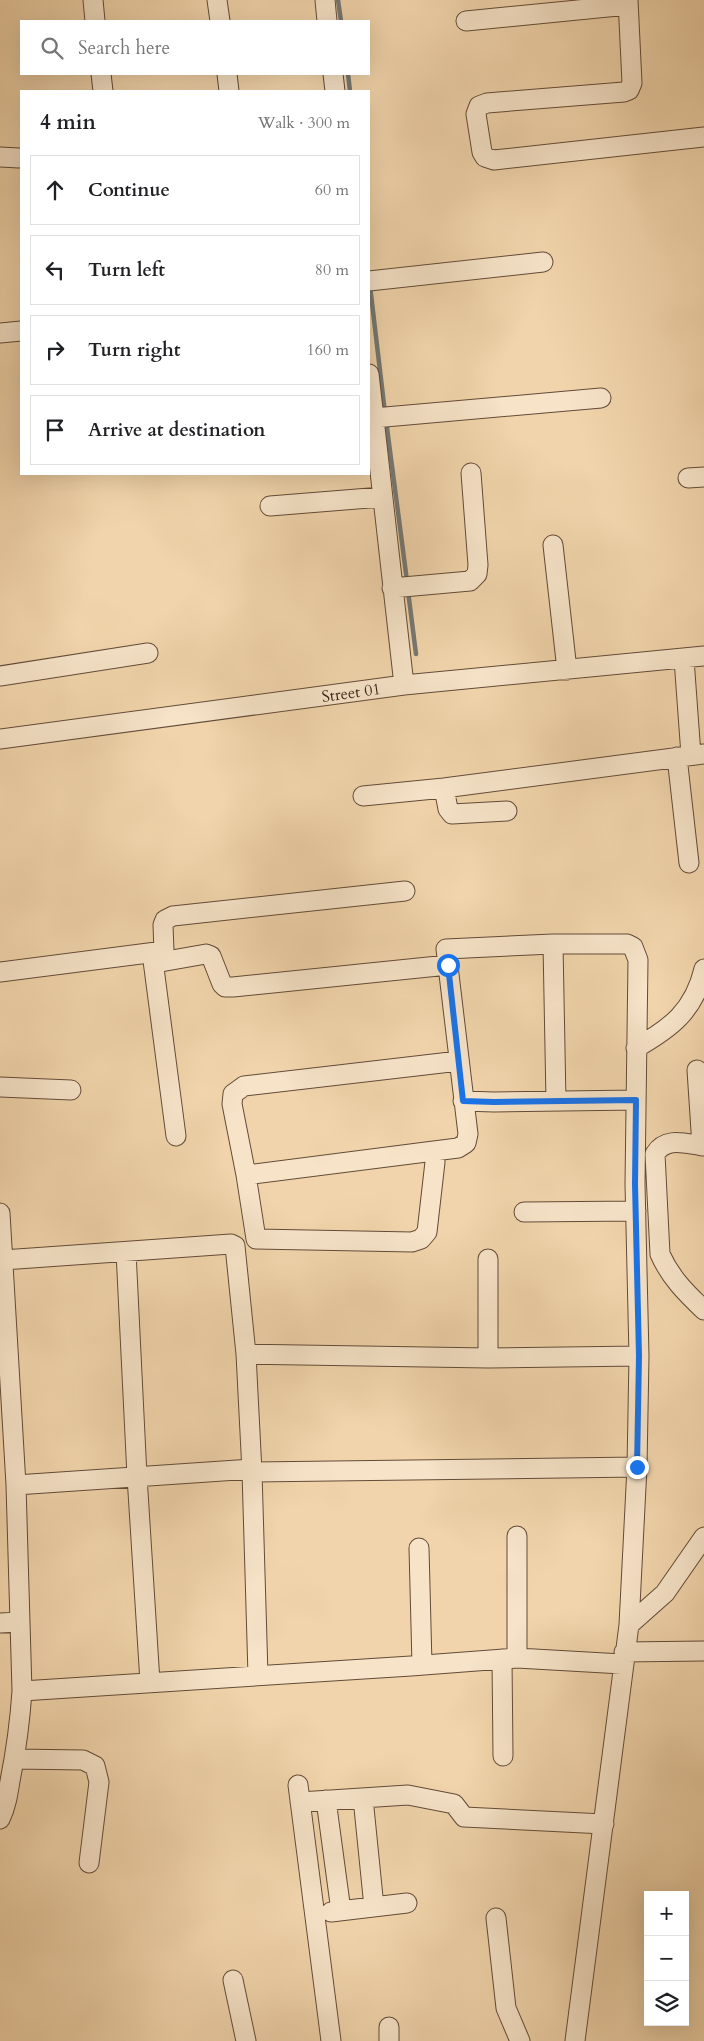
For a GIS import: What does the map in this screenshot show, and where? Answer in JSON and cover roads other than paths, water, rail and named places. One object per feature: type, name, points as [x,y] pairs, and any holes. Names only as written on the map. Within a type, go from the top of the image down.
[{"type":"street","points":[[93,0],[95,20]]},
{"type":"street","points":[[217,0],[220,20]]},
{"type":"street","points":[[325,0],[327,20]]},
{"type":"street","points":[[466,21],[628,3],[632,83],[629,90],[624,92],[487,103],[479,106],[476,114],[482,152],[485,157],[494,160],[704,137]]},
{"type":"street","points":[[101,75],[103,90]]},
{"type":"street","points":[[227,75],[229,90]]},
{"type":"street","points":[[333,75],[336,90]]},
{"type":"street","points":[[0,158],[19,158]]},
{"type":"street","points":[[376,280],[543,262]]},
{"type":"street","points":[[0,333],[20,331]]},
{"type":"street","points":[[370,377],[384,417],[372,452],[403,587],[404,685]]},
{"type":"street","points":[[384,417],[601,398]]},
{"type":"street","points":[[403,587],[470,581],[477,574],[478,565],[471,473]]},
{"type":"street","points":[[270,506],[382,497]]},
{"type":"street","points":[[553,545],[567,670]]},
{"type":"street","points":[[0,676],[148,653]]},
{"type":"street","name":"Street 01","points":[[0,739],[404,685],[704,656]]},
{"type":"street","points":[[684,659],[691,756],[690,863]]},
{"type":"street","points":[[363,796],[444,788],[691,756]]},
{"type":"street","points":[[444,788],[448,809],[452,814],[506,811]]},
{"type":"street","points":[[176,1136],[157,956],[165,920],[173,916],[405,891]]},
{"type":"street","points":[[246,1175],[458,1148],[466,1143],[468,1134],[446,949],[616,943],[633,947],[638,960],[636,1211],[639,1356],[637,1467],[629,1625],[623,1658],[604,1824],[575,2041]]},
{"type":"street","points":[[553,944],[556,1101]]},
{"type":"street","points":[[0,972],[157,956],[206,954],[211,956],[222,984],[225,987],[233,988],[448,965]]},
{"type":"street","points":[[636,1048],[660,1034],[688,1009],[700,986],[704,969]]},
{"type":"street","points":[[434,1151],[435,1162],[427,1232],[421,1239],[412,1242],[256,1239],[232,1104],[233,1094],[244,1086],[459,1061]]},
{"type":"street","points":[[697,1070],[703,1146],[675,1142],[667,1143],[655,1154],[660,1254],[666,1268],[684,1292],[704,1310]]},
{"type":"street","points":[[0,1087],[71,1090]]},
{"type":"street","points":[[463,1101],[636,1100]]},
{"type":"street","points":[[524,1212],[636,1211]]},
{"type":"street","points":[[0,1213],[3,1260],[6,1412],[16,1485],[22,1691],[15,1759],[4,1810],[0,1819]]},
{"type":"street","points":[[3,1260],[231,1244],[235,1246],[246,1354],[252,1471],[258,1675]]},
{"type":"street","points":[[126,1252],[150,1682]]},
{"type":"street","points":[[488,1259],[488,1358]]},
{"type":"street","points":[[246,1354],[488,1358],[639,1356]]},
{"type":"street","points":[[16,1485],[137,1476],[252,1471],[637,1467]]},
{"type":"street","points":[[503,1756],[517,1536]]},
{"type":"street","points":[[629,1625],[665,1593],[704,1537]]},
{"type":"street","points":[[419,1548],[422,1665]]},
{"type":"street","points":[[0,1623],[19,1622]]},
{"type":"street","points":[[22,1691],[509,1658],[623,1658],[704,1651]]},
{"type":"street","points":[[15,1759],[83,1760],[95,1766],[99,1782],[89,1863]]},
{"type":"street","points":[[331,2041],[299,1794],[326,1800],[408,1795],[454,1804],[464,1817],[604,1824]]},
{"type":"street","points":[[363,1798],[374,1907]]},
{"type":"street","points":[[326,1800],[341,1911]]},
{"type":"street","points":[[314,1914],[407,1903]]},
{"type":"street","points":[[496,1918],[506,2008],[520,2041]]},
{"type":"street","points":[[233,1980],[246,2041]]},
{"type":"waterway","points":[[338,0],[341,20]]},
{"type":"waterway","points":[[348,75],[350,90]]},
{"type":"waterway","points":[[370,286],[385,413]]},
{"type":"waterway","points":[[386,420],[407,581]]},
{"type":"waterway","points":[[408,591],[416,654]]}]
